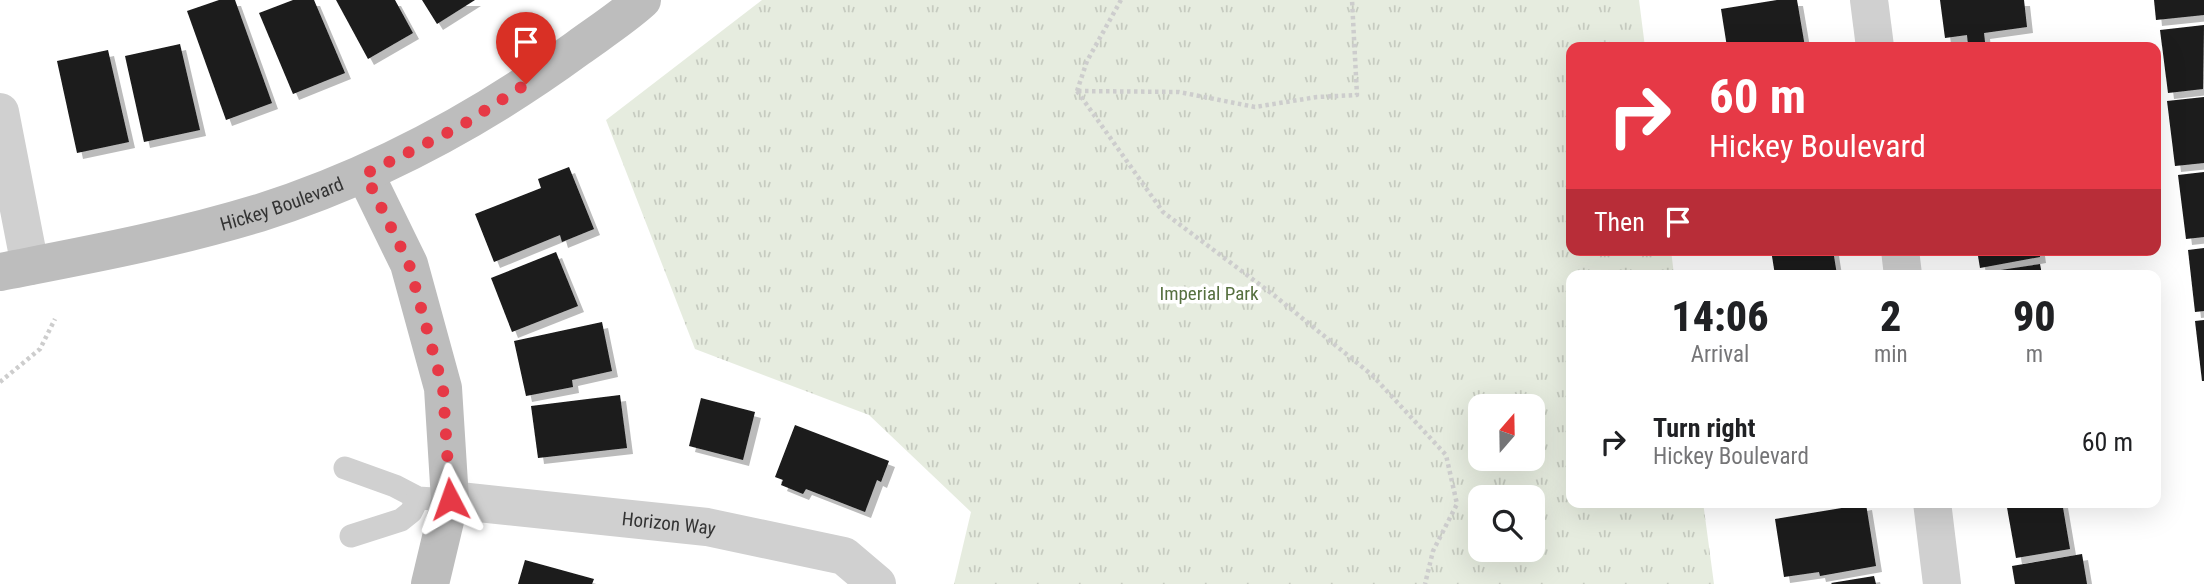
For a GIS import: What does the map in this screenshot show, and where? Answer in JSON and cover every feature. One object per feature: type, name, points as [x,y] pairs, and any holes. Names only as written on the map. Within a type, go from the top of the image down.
[{"type":"main road","name":"Hickey Boulevard","points":[[15,269],[143,244],[258,213],[365,174],[461,126],[548,70],[642,0]]},
{"type":"main road","points":[[365,174],[409,264],[443,388],[430,584]]},
{"type":"street","points":[[1869,0],[1874,42]]},
{"type":"street","points":[[0,112],[15,269]]},
{"type":"street","name":"Horizon Way","points":[[434,499],[707,527],[845,556],[877,584]]},
{"type":"street","points":[[1933,508],[1942,584]]},
{"type":"lane","points":[[345,468],[434,499]]},
{"type":"lane","points":[[351,536],[401,520],[434,499]]},
{"type":"path","points":[[1077,91],[1087,61],[1121,0]]},
{"type":"path","points":[[1077,91],[1179,92],[1255,107],[1317,97],[1357,95],[1352,0]]},
{"type":"path","points":[[1077,91],[1163,212],[1275,296],[1372,375],[1446,455],[1457,504],[1433,551],[1425,584]]},
{"type":"path","points":[[0,382],[40,349],[55,319]]},
{"type":"green space","name":"Imperial Park","points":[[762,0],[1639,0],[1644,42],[1566,42],[1566,256],[1672,256],[1673,270],[1566,270],[1566,508],[1704,508],[1714,584],[954,584],[971,512],[869,415],[695,349],[606,120]]},
{"type":"building","points":[[219,0],[235,0],[272,103],[226,120],[187,11]]},
{"type":"building","points":[[293,0],[314,0],[345,73],[293,94],[259,13]]},
{"type":"building","points":[[336,0],[395,0],[413,33],[368,59]]},
{"type":"building","points":[[422,0],[475,0],[437,24]]},
{"type":"building","points":[[1777,0],[1797,0],[1804,42],[1726,42],[1721,9]]},
{"type":"building","points":[[1940,0],[2024,0],[2027,27],[1984,33],[1985,42],[1968,42],[1967,35],[1945,38]]},
{"type":"building","points":[[2154,0],[2204,0],[2204,15],[2156,20]]},
{"type":"building","points":[[2204,25],[2203,89],[2168,93],[2160,30]]},
{"type":"building","points":[[180,44],[200,130],[144,142],[125,56]]},
{"type":"building","points":[[108,50],[129,142],[77,153],[57,61]]},
{"type":"building","points":[[2204,97],[2204,163],[2175,166],[2167,101]]},
{"type":"building","points":[[569,167],[594,229],[562,242],[560,235],[494,262],[475,214],[541,188],[538,179]]},
{"type":"building","points":[[2204,172],[2204,237],[2186,239],[2178,175]]},
{"type":"building","points":[[2204,248],[2204,311],[2195,312],[2188,250]]},
{"type":"building","points":[[556,252],[578,306],[512,332],[491,278]]},
{"type":"building","points":[[1772,256],[1834,256],[1836,270],[1774,270]]},
{"type":"building","points":[[1978,256],[2040,256],[2040,257],[1980,268]]},
{"type":"building","points":[[2040,264],[2041,270],[2001,270]]},
{"type":"building","points":[[2204,320],[2204,381],[2202,381],[2195,321]]},
{"type":"building","points":[[602,322],[612,371],[572,380],[573,387],[526,396],[514,341]]},
{"type":"building","points":[[620,395],[627,448],[538,458],[531,406]]},
{"type":"building","points":[[701,398],[755,412],[743,460],[689,446]]},
{"type":"building","points":[[795,425],[889,461],[881,482],[877,480],[865,512],[806,489],[803,494],[781,485],[783,480],[775,477]]},
{"type":"building","points":[[1842,508],[1867,508],[1876,566],[1820,576],[1819,572],[1784,577],[1775,519]]},
{"type":"building","points":[[2007,508],[2063,508],[2070,549],[2016,558]]},
{"type":"building","points":[[2082,554],[2087,584],[2015,584],[2012,566]]},
{"type":"building","points":[[525,560],[594,579],[592,584],[518,584]]},
{"type":"building","points":[[1874,576],[1876,584],[1831,583]]},
{"type":"route","points":[[450,499],[443,388],[409,264],[365,174],[461,126],[526,84]]}]
